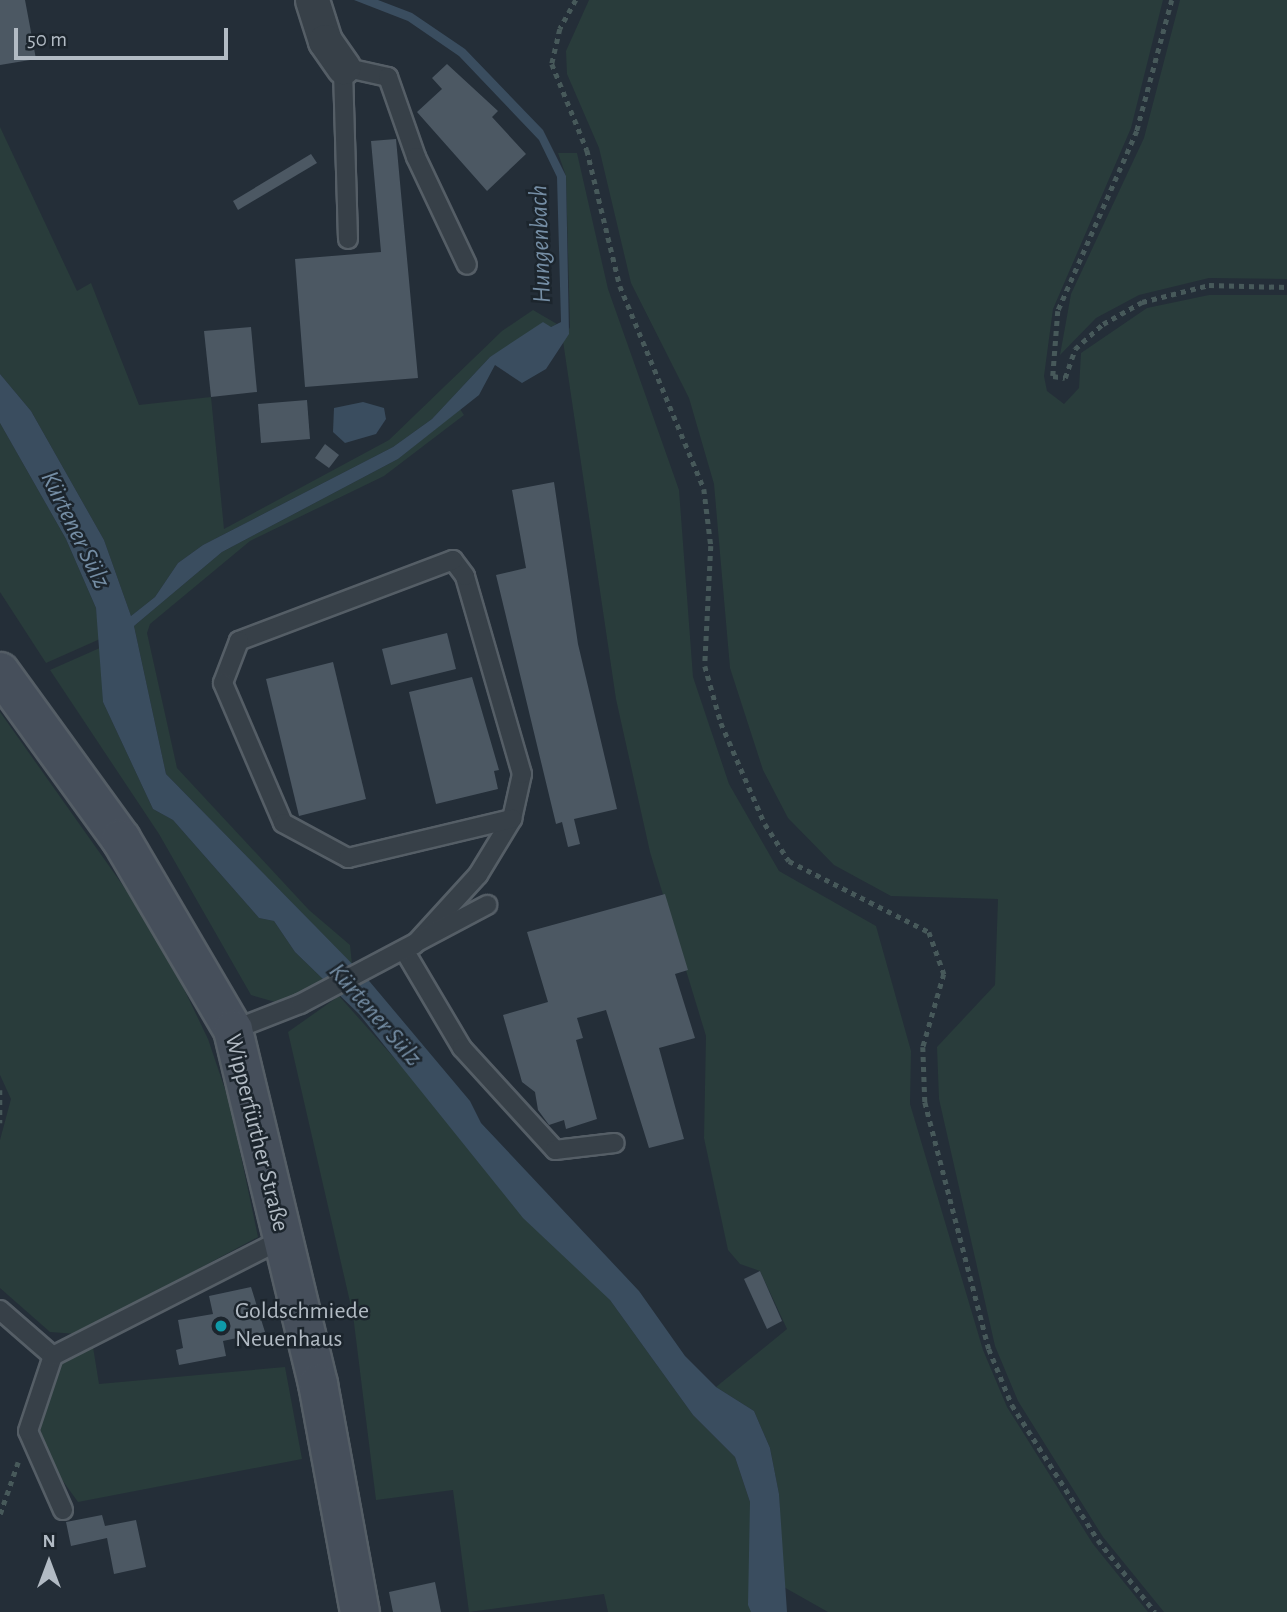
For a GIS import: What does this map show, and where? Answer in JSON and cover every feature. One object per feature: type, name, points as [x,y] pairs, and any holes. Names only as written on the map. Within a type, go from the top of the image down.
[{"type":"main road","name":"Wipperfürther Straße","points":[[0,672],[121,839],[233,1030],[318,1384],[360,1612]]},
{"type":"street","points":[[312,0],[325,41],[342,67]]},
{"type":"lane","points":[[348,239],[342,67],[388,77],[416,157],[467,265]]},
{"type":"lane","points":[[409,948],[478,875],[512,819],[522,774],[465,576],[453,560],[239,640],[223,683],[283,823],[348,858],[512,819]]},
{"type":"lane","points":[[233,1030],[300,1004],[487,905]]},
{"type":"lane","points":[[409,948],[462,1048],[555,1150],[615,1143]]},
{"type":"lane","points":[[63,1510],[28,1431],[52,1356],[283,1239]]},
{"type":"lane","points":[[0,1310],[52,1356]]},
{"type":"path","points":[[576,0],[560,29],[552,64],[587,150],[620,286],[704,489],[710,546],[705,666],[721,723],[765,824],[789,860],[929,932],[944,974],[923,1047],[926,1102],[989,1349],[1012,1405],[1098,1540],[1155,1612]]},
{"type":"path","points":[[1172,0],[1138,131],[1058,311],[1053,376],[1065,378],[1075,349],[1103,324],[1142,302],[1209,285],[1287,287]]},
{"type":"path","points":[[0,1090],[0,1123]]},
{"type":"path","points":[[0,1514],[28,1431]]},
{"type":"green space","points":[[589,0],[1163,0],[1131,128],[1053,309],[1044,376],[1047,391],[1064,404],[1079,388],[1081,353],[1147,308],[1209,295],[1287,295],[1287,1612],[1164,1612],[1103,1537],[1018,1401],[995,1346],[939,1099],[937,1047],[995,985],[998,899],[891,896],[834,865],[788,818],[763,770],[730,668],[714,484],[689,398],[631,283],[599,148],[567,74],[566,51]]},
{"type":"green space","points":[[1180,0],[1287,0],[1287,279],[1209,278],[1139,295],[1096,318],[1060,355],[1071,294],[1144,138]]},
{"type":"green space","points":[[0,127],[77,291],[91,283],[139,405],[211,397],[224,529],[389,440],[502,331],[533,310],[557,324],[490,357],[432,419],[393,447],[203,545],[178,563],[155,597],[131,616],[104,540],[31,411],[0,374]]},
{"type":"green space","points":[[558,153],[577,153],[608,289],[679,490],[693,677],[729,784],[779,871],[876,926],[911,1051],[910,1104],[983,1350],[1007,1407],[1093,1544],[1148,1612],[828,1612],[782,1586],[779,1494],[770,1448],[754,1411],[716,1387],[787,1329],[760,1271],[740,1264],[728,1250],[704,1138],[706,1036],[650,852],[616,699],[563,341],[570,327],[566,176]]},
{"type":"green space","points":[[460,409],[464,415],[384,476],[250,541],[150,624],[147,633],[177,768],[309,910],[350,945],[352,964],[166,774],[134,626],[222,552],[398,459]]},
{"type":"green space","points":[[0,423],[66,539],[96,608],[100,639],[46,663],[0,592]]},
{"type":"green space","points":[[102,647],[103,702],[153,809],[173,820],[259,918],[274,921],[295,952],[327,983],[275,1002],[251,995],[159,834],[50,670]]},
{"type":"green space","points":[[0,712],[158,935],[208,1039],[230,1104],[258,1237],[77,1334],[50,1332],[0,1288],[0,1140],[11,1099],[0,1075]]},
{"type":"green space","points":[[339,996],[610,1300],[693,1415],[735,1457],[750,1502],[751,1612],[608,1612],[604,1594],[469,1612],[453,1490],[376,1500],[353,1315],[288,1032]]},
{"type":"green space","points":[[92,1341],[99,1384],[285,1367],[302,1459],[78,1502],[52,1466],[40,1437],[42,1401],[56,1366]]},
{"type":"water","name":"Kürtener Sülz","points":[[354,0],[378,0],[412,13],[465,49],[543,130],[566,176],[569,334],[546,369],[522,383],[495,365],[479,395],[398,459],[222,552],[134,626],[166,774],[370,982],[470,1101],[481,1123],[639,1291],[685,1356],[716,1387],[754,1411],[770,1448],[779,1494],[787,1612],[751,1612],[748,1605],[750,1502],[735,1457],[693,1415],[610,1300],[523,1218],[359,1014],[295,952],[274,921],[259,918],[173,820],[153,809],[103,702],[96,608],[66,539],[0,423],[0,374],[31,411],[104,540],[131,616],[155,597],[178,563],[203,545],[393,447],[432,419],[490,357],[543,322],[551,327],[561,322],[557,177],[539,140],[459,56],[408,21]]},
{"type":"water","points":[[363,402],[384,408],[386,419],[376,434],[345,443],[333,432],[334,408]]},
{"type":"building","points":[[0,0],[25,0],[36,59],[0,65]]},
{"type":"building","points":[[447,64],[498,111],[492,117],[526,154],[487,191],[417,112],[442,89],[432,78]]},
{"type":"building","points":[[396,139],[418,378],[305,387],[295,259],[381,252],[371,141]]},
{"type":"building","points":[[311,154],[317,163],[238,210],[233,201]]},
{"type":"building","points":[[251,327],[257,392],[211,397],[204,331]]},
{"type":"building","points":[[307,400],[310,439],[261,443],[258,404]]},
{"type":"building","points":[[325,444],[339,455],[329,468],[315,458]]},
{"type":"building","points":[[554,482],[578,644],[617,809],[574,819],[580,844],[568,847],[562,822],[556,824],[496,575],[526,568],[512,490]]},
{"type":"building","points":[[447,633],[456,669],[391,685],[382,649]]},
{"type":"building","points":[[333,662],[366,799],[299,816],[266,679]]},
{"type":"building","points":[[472,677],[499,770],[494,771],[498,789],[436,804],[409,692]]},
{"type":"building","points":[[665,894],[688,970],[675,974],[695,1038],[659,1048],[684,1139],[649,1148],[606,1010],[577,1018],[583,1038],[576,1040],[597,1119],[566,1129],[564,1120],[549,1125],[538,1110],[535,1092],[522,1082],[503,1015],[548,1002],[527,932]]},
{"type":"building","points":[[760,1271],[782,1321],[767,1329],[744,1279]]},
{"type":"building","name":"Goldschmiede Neuenhaus","points":[[251,1287],[265,1332],[223,1341],[226,1356],[179,1365],[176,1350],[183,1348],[178,1320],[213,1314],[209,1296]]},
{"type":"building","points":[[102,1515],[105,1526],[136,1520],[146,1567],[114,1574],[107,1538],[71,1546],[66,1522]]},
{"type":"building","points":[[435,1582],[441,1612],[393,1612],[389,1592]]},
{"type":"place","name":"Goldschmiede Neuenhaus","points":[[221,1326]]},
{"type":"water label","name":"Hungenbach","points":[[541,244]]}]
